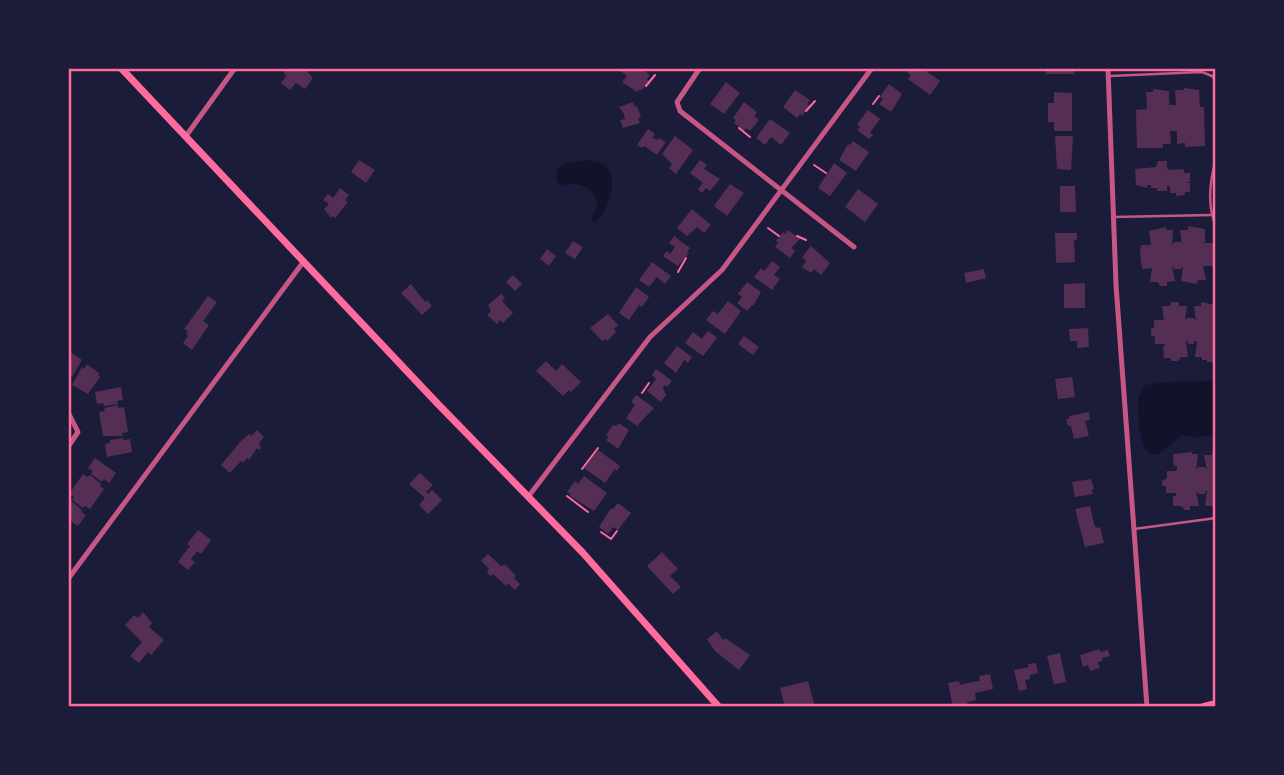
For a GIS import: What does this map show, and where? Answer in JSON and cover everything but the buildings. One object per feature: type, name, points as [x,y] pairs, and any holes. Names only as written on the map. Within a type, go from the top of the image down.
[{"type":"main road","points":[[121,68],[583,553],[719,707]]},
{"type":"main road","points":[[1204,707],[1216,704]]},
{"type":"street","points":[[186,136],[235,68]]},
{"type":"street","points":[[699,68],[683,90],[677,107],[686,117],[853,247]]},
{"type":"street","points":[[528,497],[640,349],[662,324],[722,270],[872,68]]},
{"type":"street","points":[[1108,68],[1116,285],[1147,707]]},
{"type":"street","points":[[68,579],[303,261]]},
{"type":"street","points":[[68,412],[78,432],[68,447]]},
{"type":"lane","points":[[1108,76],[1202,72],[1216,81]]},
{"type":"lane","points":[[1216,159],[1211,176],[1211,215],[1216,226]]},
{"type":"lane","points":[[1114,217],[1211,215]]},
{"type":"lane","points":[[1134,528],[1216,519]]},
{"type":"path","points":[[646,86],[655,75]]},
{"type":"path","points":[[873,104],[879,96]]},
{"type":"path","points":[[806,111],[815,101]]},
{"type":"path","points":[[739,128],[750,137]]},
{"type":"path","points":[[814,165],[826,173]]},
{"type":"path","points":[[768,228],[779,236]]},
{"type":"path","points":[[797,236],[806,240]]},
{"type":"path","points":[[678,272],[686,258]]},
{"type":"path","points":[[642,393],[649,383]]},
{"type":"path","points":[[582,468],[598,447]]},
{"type":"path","points":[[567,496],[588,512]]},
{"type":"path","points":[[601,532],[611,540],[617,531]]},
{"type":"shaded area","points":[[588,160],[605,166],[612,179],[608,204],[595,223],[591,219],[598,204],[589,189],[573,184],[560,185],[556,180],[557,169],[568,163]]},
{"type":"shaded area","points":[[1216,382],[1216,434],[1196,438],[1182,435],[1160,453],[1153,455],[1145,449],[1139,427],[1138,399],[1145,385]]}]
